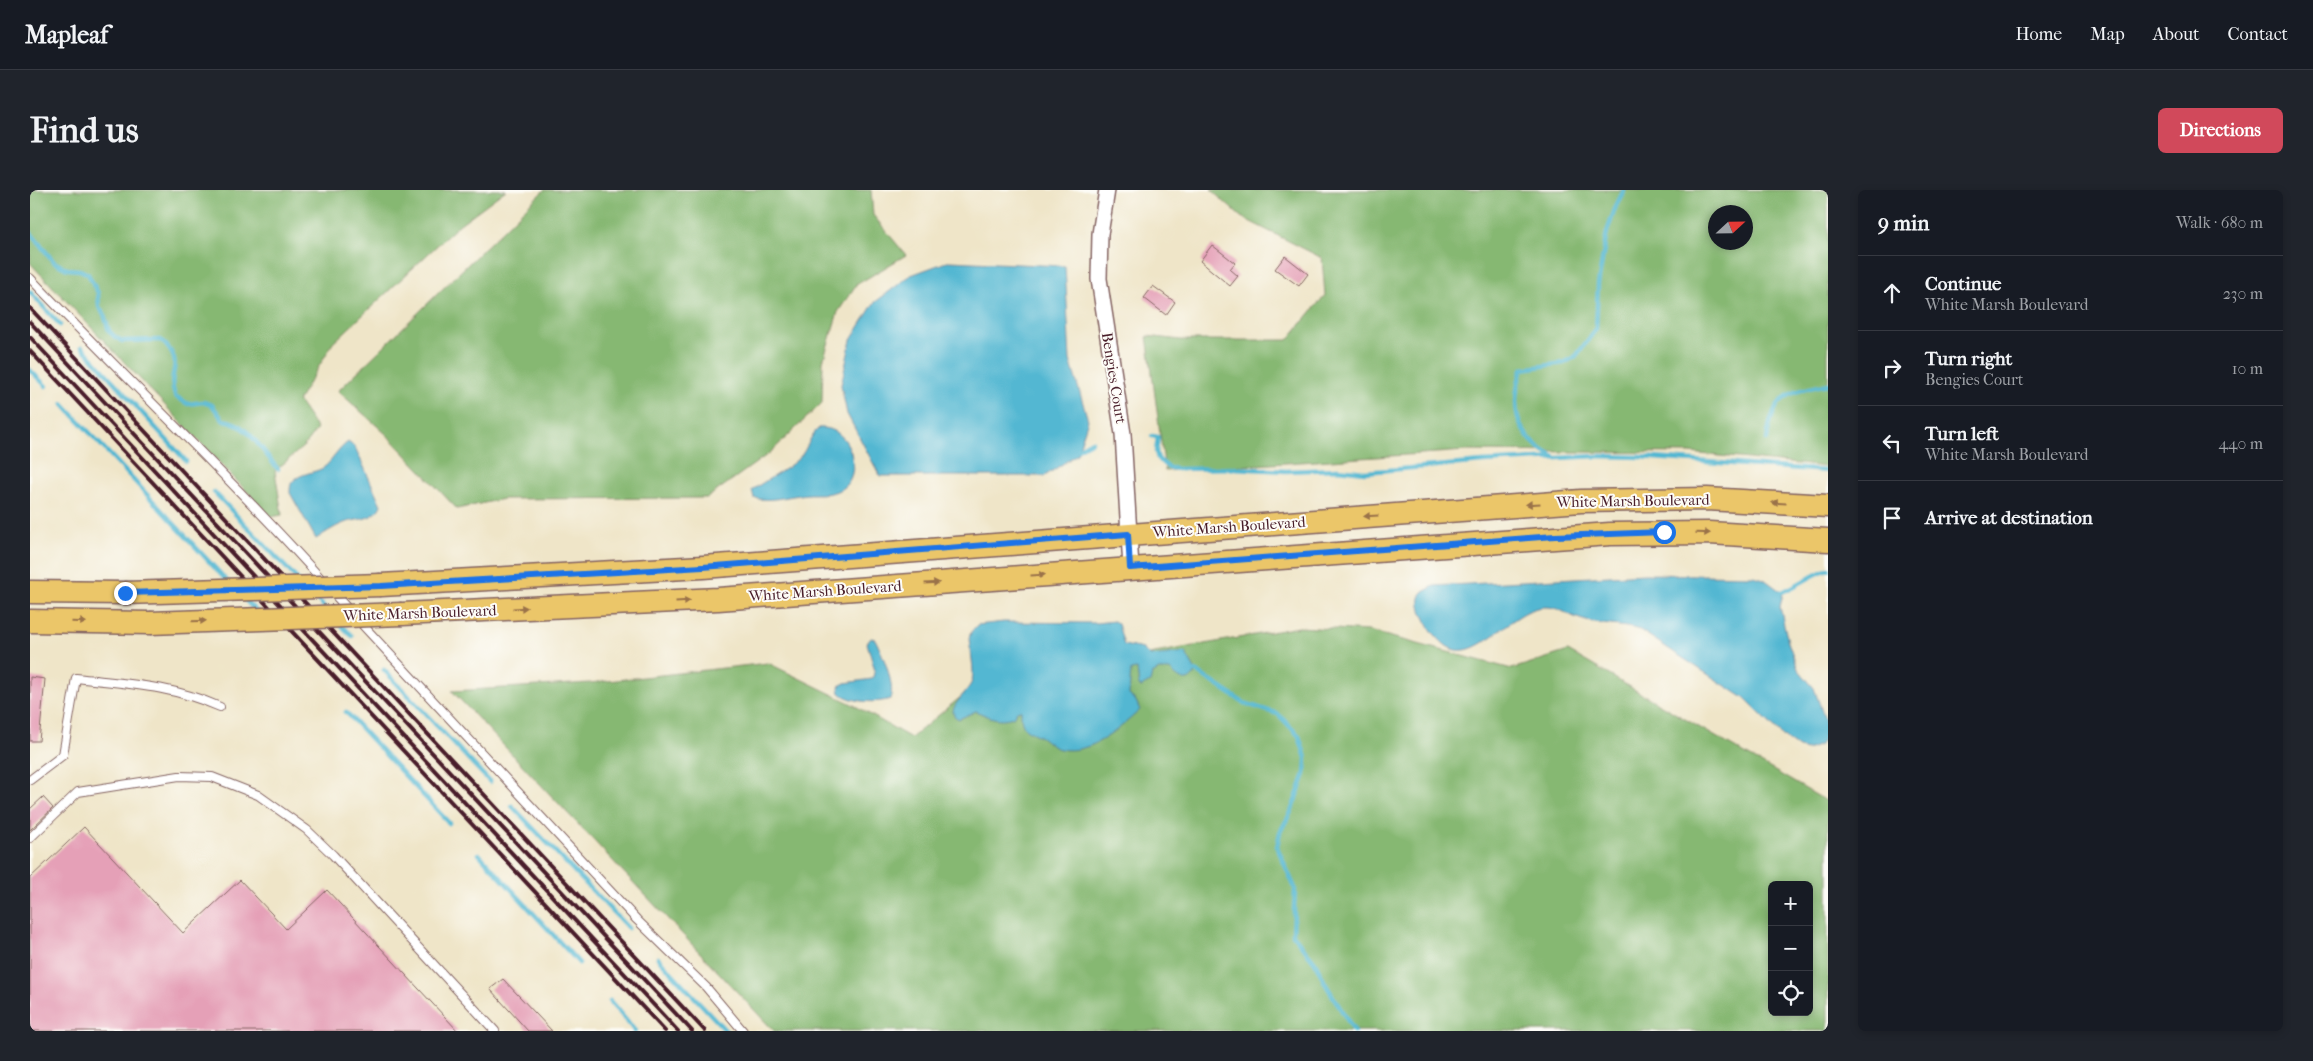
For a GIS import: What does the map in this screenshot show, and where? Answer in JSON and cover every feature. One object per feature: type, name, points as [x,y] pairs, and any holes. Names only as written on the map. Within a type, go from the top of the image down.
[{"type":"main road","name":"White Marsh Boulevard","points":[[30,592],[125,593],[381,586],[703,567],[1581,501],[1707,499],[1828,506]]},
{"type":"main road","name":"White Marsh Boulevard","points":[[30,621],[150,623],[402,614],[718,599],[1610,534],[1709,533],[1828,540]]},
{"type":"street","name":"Bengies Court","points":[[1106,190],[1100,234],[1099,279],[1122,425],[1130,568]]},
{"type":"lane","points":[[30,278],[109,362],[293,548],[411,679],[637,920],[706,987],[743,1031]]},
{"type":"lane","points":[[30,780],[64,755],[76,678],[166,688],[200,698],[220,707]]},
{"type":"lane","points":[[30,838],[78,792],[129,782],[180,776],[212,777],[258,795],[308,830],[495,1031]]},
{"type":"green space","points":[[30,190],[506,190],[460,224],[333,343],[298,401],[317,429],[304,446],[275,471],[282,515],[271,517],[30,263]]},
{"type":"green space","points":[[544,190],[871,190],[873,215],[906,255],[856,285],[838,312],[823,361],[822,403],[771,452],[707,498],[503,499],[457,509],[386,434],[338,391]]},
{"type":"green space","points":[[1211,190],[1828,190],[1828,467],[1690,453],[1466,451],[1165,471],[1147,336],[1181,340],[1288,340],[1325,295],[1322,258],[1241,217]]},
{"type":"green space","points":[[1299,627],[1369,631],[1512,669],[1568,651],[1828,802],[1828,1031],[774,1031],[452,691],[590,683],[768,663],[852,704],[911,738],[997,667],[1138,656]]},
{"type":"water","points":[[949,261],[1065,266],[1070,360],[1088,420],[1077,454],[1045,476],[880,476],[847,414],[841,385],[851,340],[874,303],[911,275]]},
{"type":"water","points":[[819,428],[830,429],[840,434],[847,443],[853,463],[852,474],[848,483],[841,489],[826,494],[805,494],[771,499],[754,498],[752,490],[799,458]]},
{"type":"water","points":[[348,442],[355,447],[381,505],[374,514],[366,518],[344,523],[316,539],[290,493],[291,485],[300,476],[323,468]]},
{"type":"water","points":[[1645,574],[1754,576],[1764,579],[1783,593],[1780,607],[1788,642],[1798,669],[1814,688],[1825,720],[1825,736],[1820,745],[1807,750],[1798,748],[1788,741],[1744,698],[1640,630],[1587,621],[1558,609],[1544,607],[1531,610],[1518,617],[1480,644],[1468,649],[1456,650],[1444,644],[1432,632],[1420,604],[1423,592],[1434,586]]},
{"type":"water","points":[[1114,621],[1118,624],[1124,645],[1143,649],[1150,656],[1185,652],[1196,671],[1190,679],[1183,680],[1170,670],[1159,670],[1152,674],[1150,682],[1141,687],[1139,686],[1137,669],[1131,670],[1129,695],[1136,701],[1140,710],[1104,739],[1083,748],[1060,749],[1052,746],[1025,728],[1021,710],[1017,711],[1013,717],[1003,719],[989,717],[976,711],[959,719],[954,716],[954,707],[972,681],[973,666],[969,638],[977,625],[1004,622],[1096,623]]},
{"type":"water","points":[[871,638],[875,639],[878,645],[890,678],[890,699],[885,701],[857,700],[840,693],[839,686],[845,683],[872,679],[875,671],[867,643]]},
{"type":"building","points":[[1212,245],[1235,263],[1230,269],[1238,276],[1230,286],[1200,261]]},
{"type":"building","points":[[1285,256],[1308,274],[1299,286],[1275,269]]},
{"type":"building","points":[[1153,286],[1175,302],[1166,315],[1144,298]]},
{"type":"building","points":[[30,677],[45,679],[39,741],[30,741]]},
{"type":"building","points":[[43,797],[53,808],[30,830],[30,809]]},
{"type":"building","points":[[84,827],[183,933],[240,880],[286,929],[327,890],[458,1031],[30,1031],[30,878]]},
{"type":"building","points":[[503,979],[552,1031],[528,1031],[490,989]]},
{"type":"waterway","points":[[1554,457],[1541,449],[1524,431],[1516,409],[1518,383],[1522,369],[1564,363],[1576,356],[1596,329],[1598,284],[1607,232],[1624,190]]},
{"type":"waterway","points":[[30,232],[54,262],[67,269],[80,270],[88,274],[98,293],[99,307],[104,314],[109,331],[115,337],[122,341],[161,340],[169,349],[175,362],[172,380],[175,396],[188,404],[203,402],[212,405],[223,420],[232,422],[247,432],[278,469]]},
{"type":"waterway","points":[[30,292],[60,325]]},
{"type":"waterway","points":[[82,347],[186,461]]},
{"type":"waterway","points":[[30,370],[46,386]]},
{"type":"waterway","points":[[1767,440],[1773,413],[1784,398],[1802,390],[1828,384]]},
{"type":"waterway","points":[[63,404],[228,582]]},
{"type":"waterway","points":[[1152,436],[1158,437],[1156,452],[1158,459],[1169,468],[1178,469],[1234,468],[1286,471],[1338,469],[1365,472],[1483,462],[1598,456],[1640,457],[1828,471]]},
{"type":"waterway","points":[[1074,451],[1092,441]]},
{"type":"waterway","points":[[214,492],[298,580]]},
{"type":"waterway","points":[[1782,592],[1828,569]]},
{"type":"waterway","points":[[312,594],[325,608]]},
{"type":"waterway","points":[[242,597],[256,611]]},
{"type":"waterway","points":[[339,623],[352,636]]},
{"type":"waterway","points":[[384,670],[490,782]]},
{"type":"waterway","points":[[1196,671],[1244,703],[1278,714],[1299,736],[1306,758],[1305,774],[1291,812],[1280,832],[1277,847],[1295,888],[1293,935],[1315,962],[1325,983],[1354,1031]]},
{"type":"waterway","points":[[346,712],[449,823]]},
{"type":"waterway","points":[[512,806],[628,928]]},
{"type":"waterway","points":[[479,854],[579,963]]},
{"type":"waterway","points":[[658,958],[726,1031]]},
{"type":"waterway","points":[[610,1001],[635,1031]]},
{"type":"railway","points":[[30,308],[705,1031]]},
{"type":"railway","points":[[30,322],[692,1031]]},
{"type":"railway","points":[[30,337],[678,1031]]},
{"type":"railway","points":[[30,351],[665,1031]]},
{"type":"route","points":[[125,593],[381,586],[703,567],[796,558],[1128,534],[1130,568],[1555,536],[1664,532]]}]
